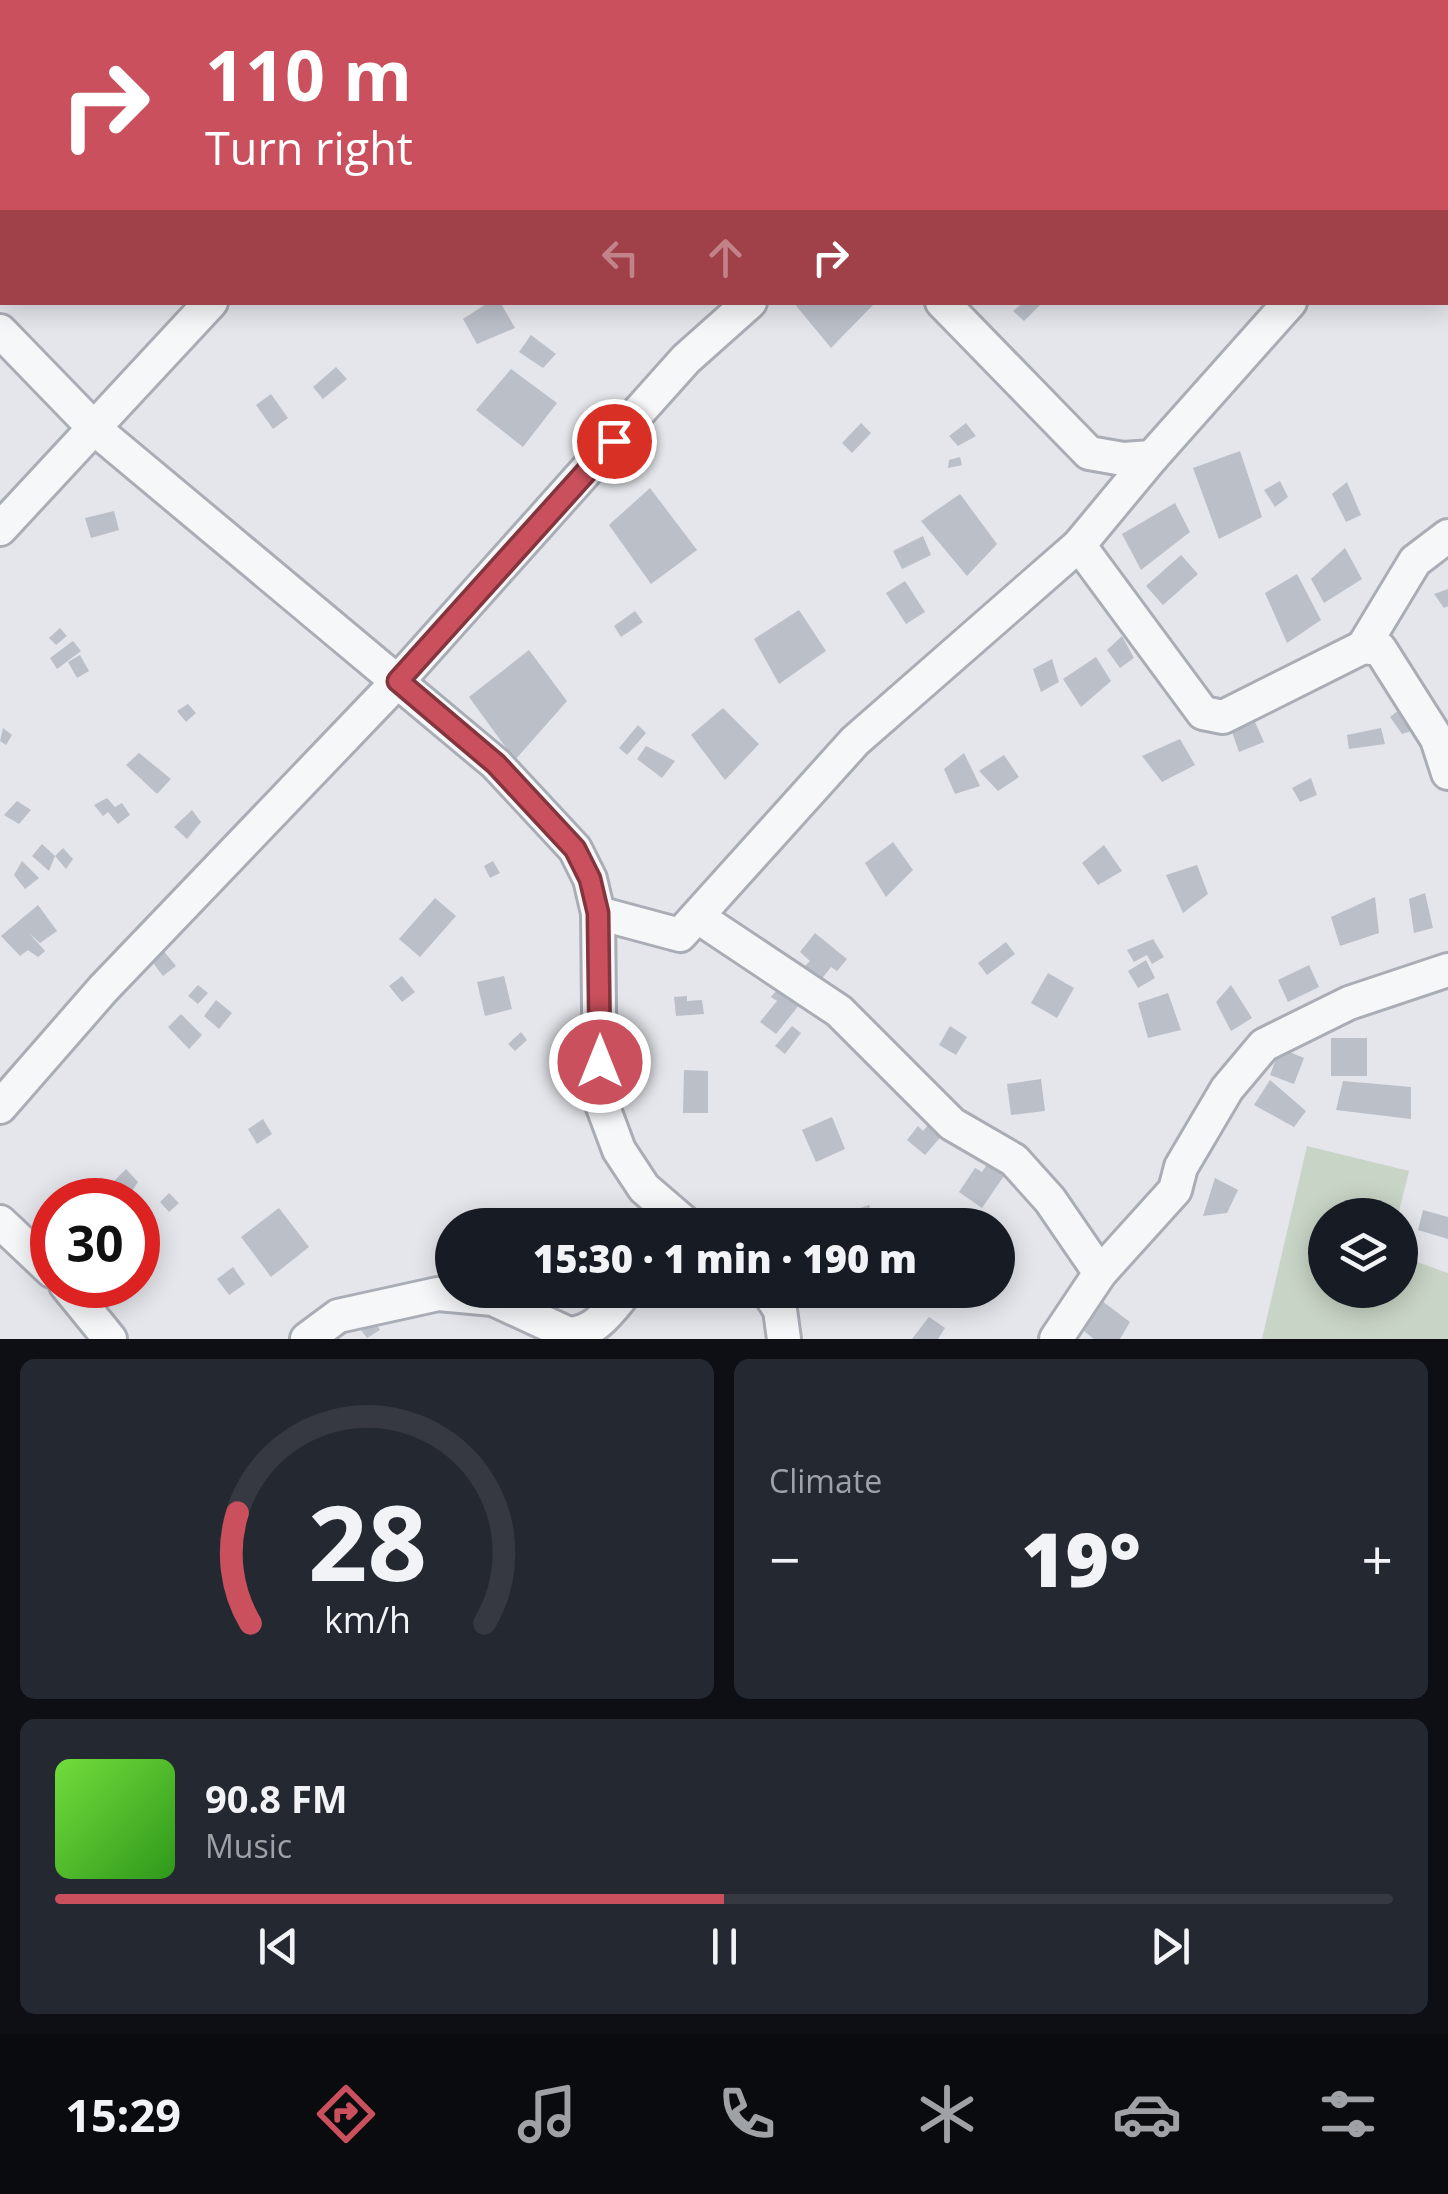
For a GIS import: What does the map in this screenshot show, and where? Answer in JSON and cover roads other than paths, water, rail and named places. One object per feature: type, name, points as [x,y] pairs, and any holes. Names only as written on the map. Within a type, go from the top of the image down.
[{"type":"street","points":[[0,529],[208,305]]},
{"type":"street","points":[[0,1107],[103,989],[398,681],[686,359],[747,305]]},
{"type":"street","points":[[945,305],[1088,452],[1123,459],[1152,457]]},
{"type":"street","points":[[598,913],[674,936],[698,918],[855,742],[1078,545],[1287,305]]},
{"type":"street","points":[[0,330],[96,430],[496,764],[575,849],[590,879],[598,913],[600,1099],[619,1150],[644,1188],[667,1208]]},
{"type":"street","points":[[1078,545],[1203,713],[1224,717],[1363,647],[1415,561],[1448,536]]},
{"type":"street","points":[[1363,647],[1380,649],[1392,663],[1438,739],[1448,774]]},
{"type":"street","points":[[698,918],[839,1011],[952,1124],[1014,1160],[1050,1200],[1100,1273]]},
{"type":"street","points":[[1056,1339],[1100,1273],[1174,1190],[1181,1167],[1227,1088],[1264,1045],[1349,1003],[1448,970]]},
{"type":"street","points":[[0,1222],[30,1250]]},
{"type":"street","points":[[306,1339],[338,1316],[435,1295]]},
{"type":"street","points":[[85,1308],[110,1339]]},
{"type":"street","points":[[513,1308],[569,1334],[590,1330],[611,1308]]},
{"type":"street","points":[[779,1308],[784,1339]]}]
